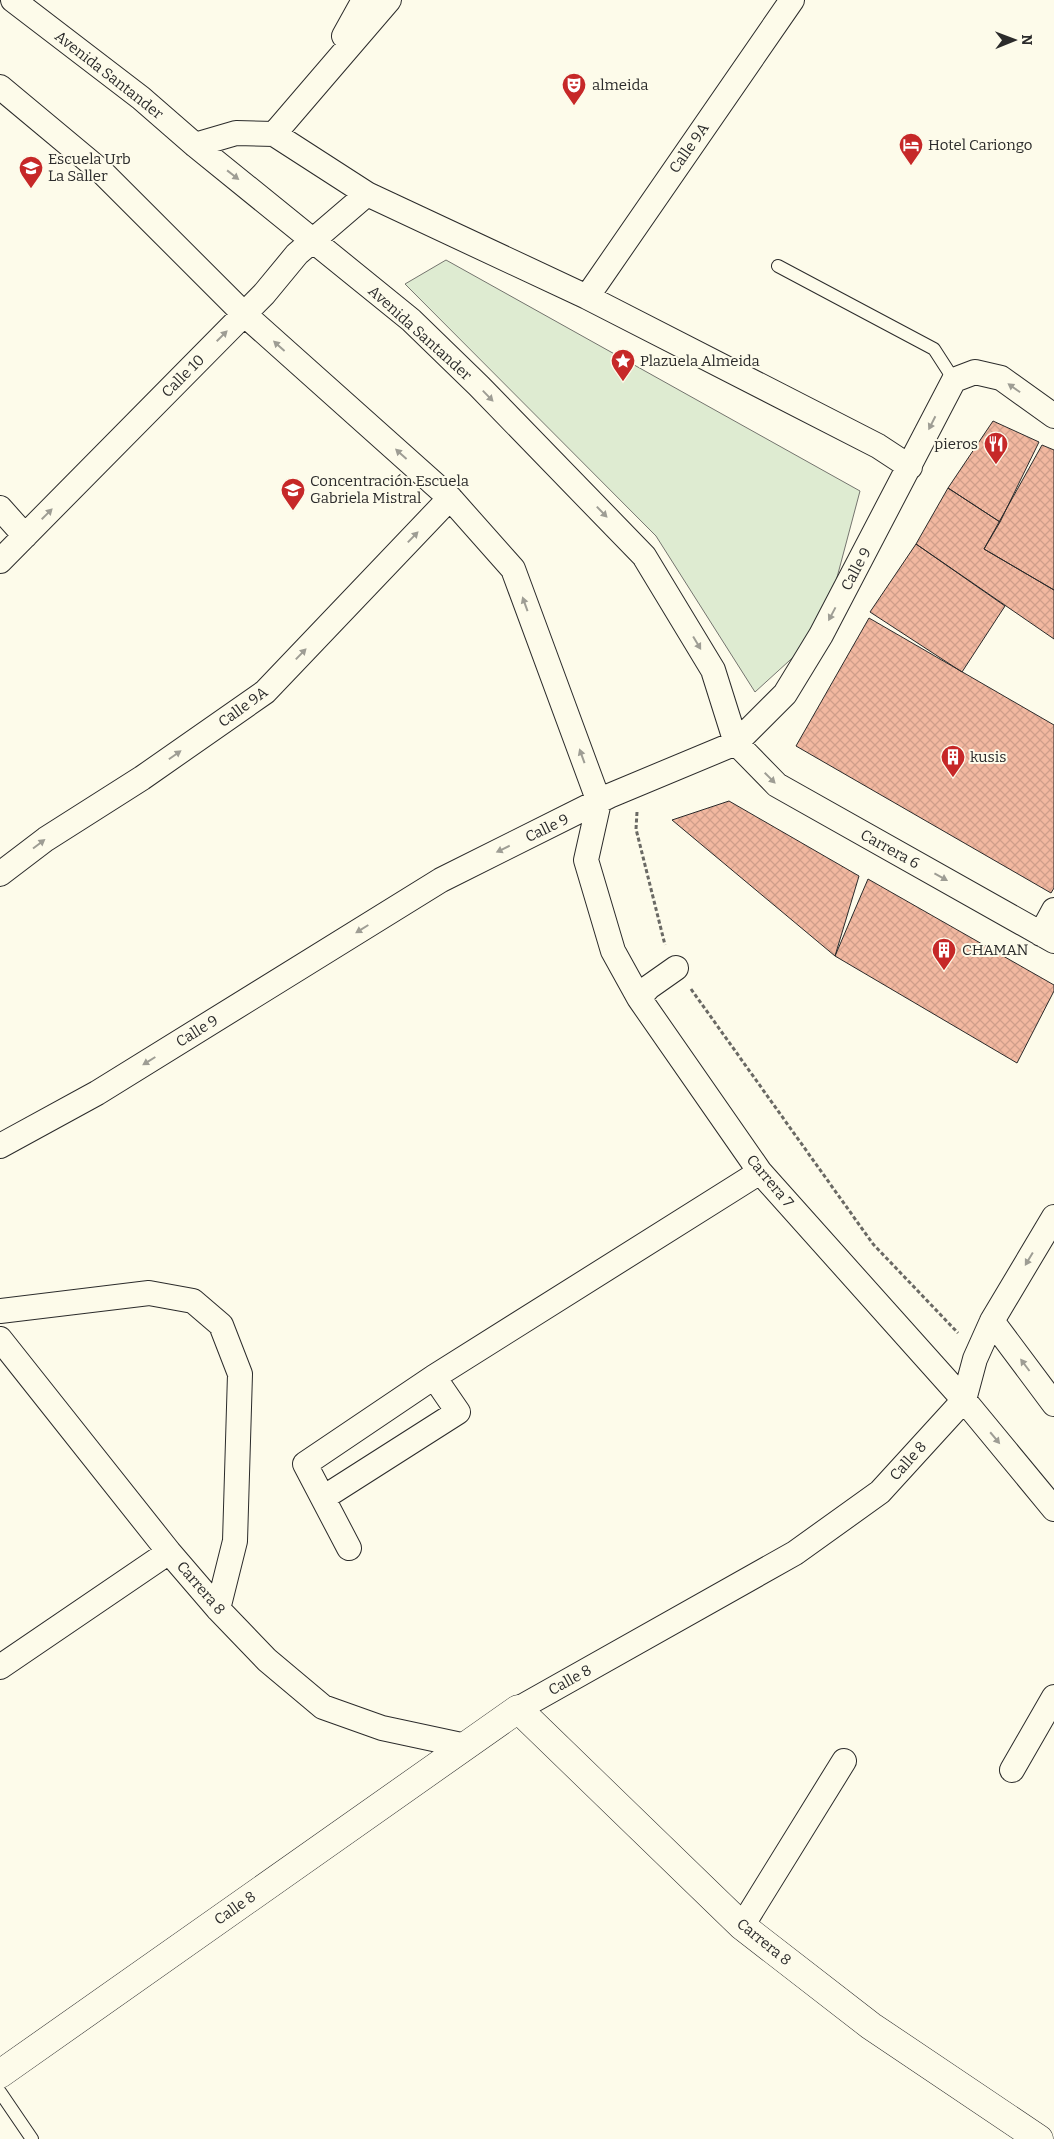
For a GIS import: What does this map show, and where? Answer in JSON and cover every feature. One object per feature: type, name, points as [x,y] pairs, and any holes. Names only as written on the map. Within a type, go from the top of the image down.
[{"type":"highway","name":"Calle 8","points":[[0,2074],[518,1709]]},
{"type":"highway","name":"Carrera 8","points":[[518,1709],[742,1926],[871,2026],[1039,2139]]},
{"type":"street","name":"Avenida Santander","points":[[13,0],[141,98],[195,145],[305,247],[411,320],[479,386],[644,556],[713,670],[736,743]]},
{"type":"street","points":[[322,76],[364,0]]},
{"type":"street","points":[[274,134],[389,0]]},
{"type":"street","name":"Calle 9A","points":[[587,297],[792,0]]},
{"type":"street","points":[[0,87],[102,172],[244,314],[450,498],[513,569],[619,792]]},
{"type":"street","points":[[195,145],[236,133],[274,134],[367,194],[587,297],[878,446],[910,467]]},
{"type":"street","name":"Calle 10","points":[[0,561],[264,294],[305,247],[367,194]]},
{"type":"street","points":[[954,380],[975,372],[1001,378],[1054,416]]},
{"type":"street","name":"Calle 9","points":[[0,1146],[97,1093],[441,880],[619,792],[736,743],[785,694],[821,635],[954,380]]},
{"type":"street","name":"Calle 9A","points":[[0,874],[46,839],[142,778],[265,692],[450,498]]},
{"type":"street","points":[[0,508],[24,536]]},
{"type":"street","name":"Carrera 6","points":[[736,743],[777,785],[1047,937]]},
{"type":"street","name":"Carrera 7","points":[[619,792],[586,860],[613,951],[656,983],[760,1172],[971,1373],[1054,1509]]},
{"type":"street","points":[[1047,937],[1054,910]]},
{"type":"street","points":[[350,1548],[305,1464],[434,1377],[760,1172]]},
{"type":"street","name":"Calle 8","points":[[518,1709],[795,1553],[880,1492],[971,1373],[992,1321],[1054,1217]]},
{"type":"street","points":[[0,1311],[149,1293],[193,1301],[221,1325],[240,1374],[235,1542],[218,1609]]},
{"type":"street","points":[[992,1321],[1054,1404]]},
{"type":"street","name":"Carrera 8","points":[[0,1339],[169,1552],[218,1609],[267,1660],[323,1707],[382,1728],[466,1746]]},
{"type":"street","points":[[324,1498],[458,1412],[434,1377]]},
{"type":"street","points":[[0,1667],[169,1552]]},
{"type":"street","points":[[1012,1770],[1054,1698]]},
{"type":"street","points":[[742,1926],[844,1762]]},
{"type":"lane","points":[[778,266],[934,349],[954,380]]},
{"type":"lane","points":[[0,2092],[32,2139]]},
{"type":"path","points":[[619,792],[636,829],[666,948],[656,983],[874,1244],[971,1373]]},
{"type":"green space","points":[[446,260],[860,491],[823,630],[755,692],[656,536],[405,284]]},
{"type":"building","name":"pieros","points":[[993,421],[1039,442],[1000,522],[948,488]]},
{"type":"building","points":[[1042,445],[1054,450],[1054,590],[984,549]]},
{"type":"building","points":[[948,488],[1000,522],[984,549],[1054,590],[1054,639],[916,544]]},
{"type":"building","points":[[916,544],[1005,606],[962,672],[870,612]]},
{"type":"building","name":"kusis","points":[[869,618],[1054,725],[1054,888],[1051,893],[796,746]]},
{"type":"building","points":[[729,801],[859,876],[835,956],[672,820]]},
{"type":"building","name":"CHAMAN","points":[[868,879],[1054,985],[1054,991],[1017,1063],[835,956]]},
{"type":"place","name":"almeida","points":[[574,106]]},
{"type":"place","name":"Hotel Cariongo","points":[[911,166]]},
{"type":"place","name":"Escuela Urb La Saller","points":[[31,189]]},
{"type":"place","name":"Plazuela Almeida","points":[[623,382]]},
{"type":"place","name":"pieros","points":[[996,465]]},
{"type":"place","name":"Concentración Escuela Gabriela Mistral","points":[[293,511]]},
{"type":"place","name":"kusis","points":[[953,778]]},
{"type":"place","name":"CHAMAN","points":[[944,971]]}]
